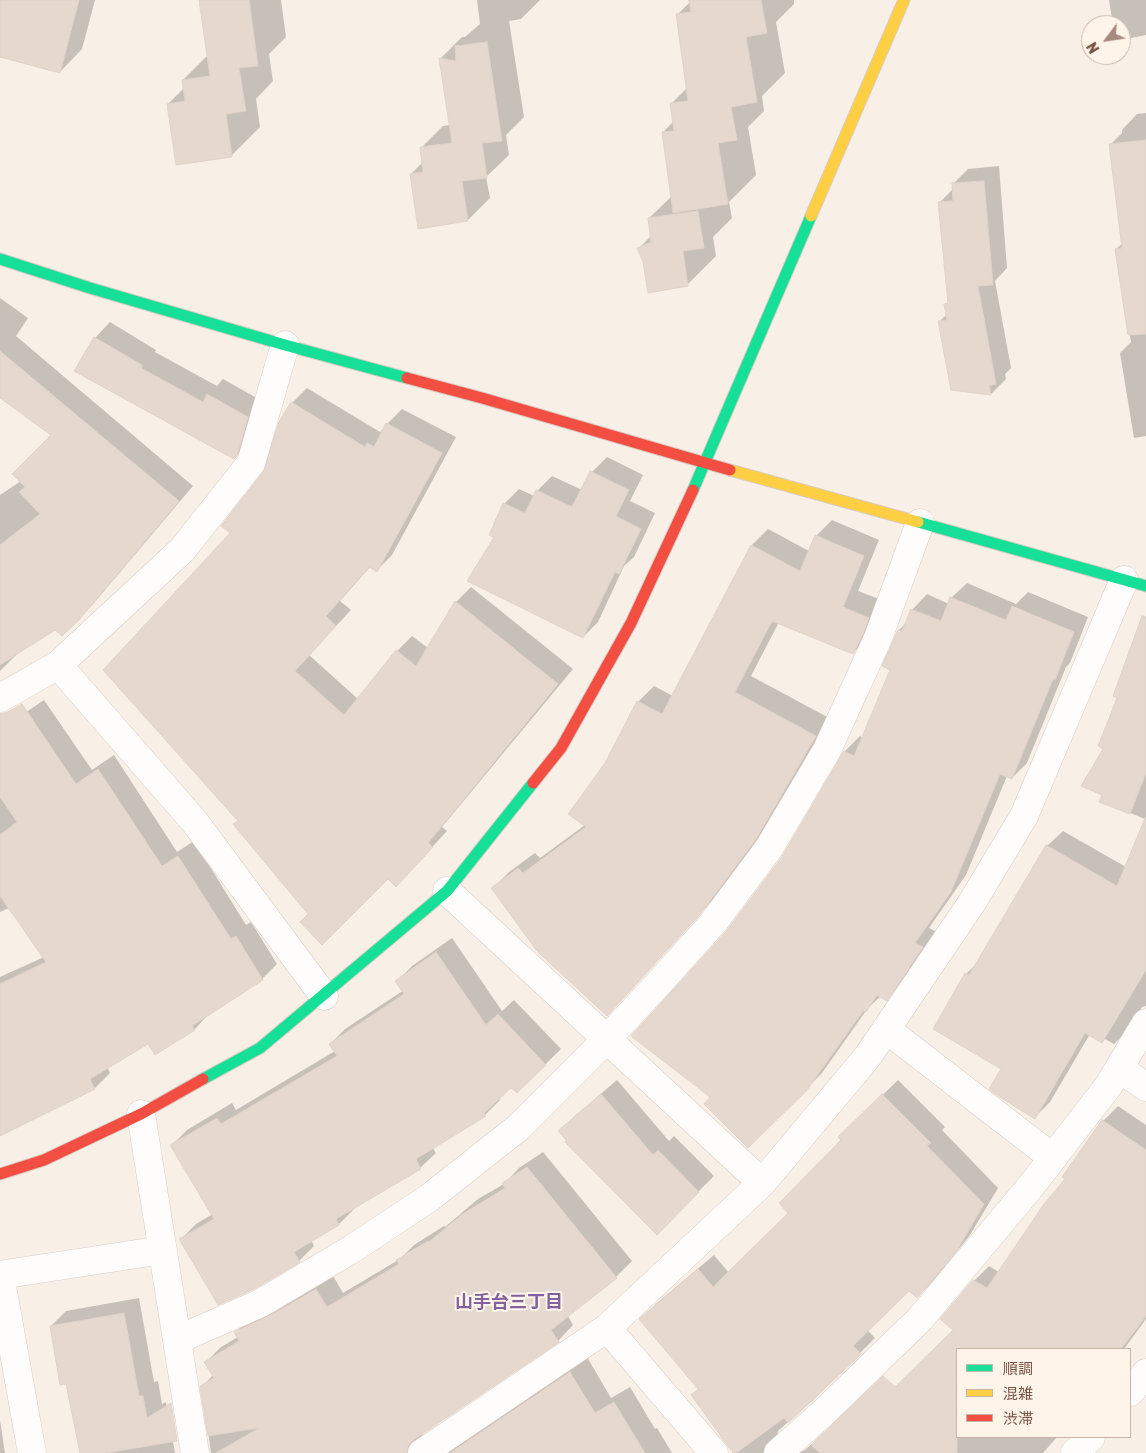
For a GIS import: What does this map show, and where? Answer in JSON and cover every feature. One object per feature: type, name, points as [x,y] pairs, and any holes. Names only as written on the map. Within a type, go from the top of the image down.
[{"type":"street","points":[[0,1174],[44,1160],[141,1114],[260,1048],[447,891],[561,748],[631,623],[705,464],[904,0]]},
{"type":"street","points":[[0,259],[90,288],[285,345],[482,398],[705,464],[1135,583],[1024,816],[971,904],[868,1056],[762,1183],[607,1328],[422,1453]]},
{"type":"street","points":[[0,698],[58,665],[182,550],[251,462],[285,345]]},
{"type":"street","points":[[177,1340],[261,1303],[352,1249],[429,1198],[519,1126],[607,1039],[713,923],[769,848],[827,750],[878,638],[920,524]]},
{"type":"street","points":[[58,665],[194,821],[324,996]]},
{"type":"street","points":[[447,891],[762,1183]]},
{"type":"street","points":[[778,1453],[823,1413],[920,1319],[1032,1186],[1109,1085],[1146,1023]]},
{"type":"street","points":[[886,1029],[1053,1158]]},
{"type":"street","points":[[1119,1068],[1146,1087]]},
{"type":"street","points":[[141,1114],[195,1453]]},
{"type":"street","points":[[32,1453],[0,1275],[163,1250]]},
{"type":"street","points":[[607,1328],[714,1453]]},
{"type":"street","points":[[1131,1391],[1146,1373]]},
{"type":"street","points":[[1076,1453],[1090,1438]]},
{"type":"building","points":[[0,0],[79,0],[60,73],[0,57]]},
{"type":"building","points":[[199,0],[249,0],[258,66],[239,68],[246,111],[226,114],[232,157],[176,165],[167,104],[185,101],[182,80],[210,76]]},
{"type":"building","points":[[689,0],[761,0],[767,33],[746,37],[757,102],[731,107],[737,140],[718,143],[728,204],[673,213],[662,132],[674,131],[670,103],[688,101],[676,14],[691,12]]},
{"type":"building","points":[[487,42],[502,141],[482,143],[487,178],[462,181],[468,221],[418,229],[410,174],[423,172],[420,147],[452,143],[439,58],[456,61],[455,46]]},
{"type":"building","points":[[1146,140],[1146,334],[1128,335],[1115,249],[1122,248],[1109,144]]},
{"type":"building","points":[[984,181],[993,285],[978,286],[996,384],[989,386],[991,395],[951,390],[938,321],[947,320],[944,304],[948,303],[938,202],[953,201],[952,183]]},
{"type":"building","points":[[698,211],[704,248],[683,251],[688,286],[648,293],[643,262],[637,248],[651,242],[648,218]]},
{"type":"building","points":[[94,337],[142,365],[141,368],[203,402],[207,394],[248,417],[237,456],[234,459],[74,371]]},
{"type":"building","points":[[0,351],[179,501],[79,620],[62,636],[55,630],[0,665],[0,545],[40,514],[19,492],[25,487],[12,474],[51,435],[0,398]]},
{"type":"building","points":[[291,402],[365,447],[367,443],[374,447],[386,423],[442,453],[377,572],[369,567],[326,616],[336,626],[295,671],[344,715],[396,650],[416,666],[455,601],[558,684],[428,843],[433,847],[396,887],[388,879],[322,945],[300,922],[308,914],[233,824],[238,821],[103,670],[230,533],[221,526],[263,472],[279,422]]},
{"type":"building","points":[[590,471],[629,490],[616,516],[641,529],[619,574],[615,572],[583,638],[467,581],[494,537],[489,535],[503,503],[525,513],[536,490],[572,507]]},
{"type":"building","points":[[815,535],[864,556],[843,607],[869,618],[864,632],[853,654],[772,621],[735,692],[816,736],[756,839],[701,913],[607,1016],[537,951],[491,888],[518,868],[523,873],[586,827],[568,814],[605,763],[637,701],[662,714],[751,545],[800,571]]},
{"type":"building","points":[[950,597],[1006,620],[1012,606],[1074,632],[1012,779],[1000,774],[951,892],[915,943],[923,947],[887,1001],[877,995],[866,1012],[863,1011],[807,1090],[748,1148],[704,1104],[710,1097],[631,1036],[725,933],[782,857],[844,751],[854,756],[890,670],[882,666],[898,630],[902,631],[911,609],[941,621]]},
{"type":"building","points":[[1142,616],[1146,617],[1146,773],[1130,814],[1099,802],[1102,795],[1081,786],[1103,749],[1098,746],[1117,698],[1113,696]]},
{"type":"building","points":[[22,704],[76,784],[98,769],[162,866],[178,856],[231,939],[236,936],[263,980],[192,1026],[195,1030],[155,1055],[148,1044],[90,1079],[95,1089],[0,1136],[0,984],[46,962],[0,896],[0,835],[17,822],[0,797],[0,714]]},
{"type":"building","points":[[1145,818],[1146,970],[1102,1043],[1085,1033],[1035,1119],[989,1089],[1001,1069],[933,1029],[965,973],[969,975],[1046,845],[1117,886]]},
{"type":"building","points":[[436,952],[486,1025],[498,1014],[546,1065],[517,1093],[511,1088],[484,1113],[486,1116],[416,1159],[421,1169],[336,1219],[339,1225],[294,1252],[300,1262],[254,1289],[218,1305],[179,1239],[214,1219],[170,1145],[217,1118],[221,1124],[337,1056],[329,1044],[404,994],[395,981]]},
{"type":"building","points":[[601,1094],[653,1155],[658,1150],[699,1192],[657,1235],[565,1142],[567,1141],[558,1131]]},
{"type":"building","points":[[882,1094],[931,1143],[927,1146],[984,1204],[956,1252],[917,1298],[909,1291],[853,1346],[861,1354],[788,1423],[784,1418],[736,1453],[733,1453],[691,1395],[698,1389],[639,1319],[698,1269],[713,1287],[788,1213],[779,1203],[841,1140],[838,1137]]},
{"type":"building","points":[[1102,1120],[1146,1150],[1146,1316],[1122,1348],[956,1348],[957,1453],[820,1453],[811,1445],[883,1376],[895,1387],[953,1330],[940,1319],[973,1280],[987,1288],[1044,1204],[1065,1179],[1062,1177]]},
{"type":"building","points":[[527,1167],[617,1278],[551,1330],[559,1342],[413,1440],[408,1446],[407,1453],[216,1453],[259,1428],[208,1436],[200,1386],[214,1378],[204,1362],[239,1341],[234,1332],[269,1316],[316,1289],[327,1307],[399,1264],[396,1260],[429,1242],[461,1215],[505,1188],[502,1183]]},
{"type":"building","points":[[124,1313],[139,1396],[143,1396],[147,1418],[171,1403],[177,1441],[106,1453],[80,1453],[66,1384],[60,1385],[50,1326]]},
{"type":"building","points":[[570,1372],[595,1413],[614,1402],[645,1453],[450,1453]]},
{"type":"traffic: fast","points":[[693,490],[811,216]]},
{"type":"traffic: fast","points":[[0,259],[90,288],[285,345],[407,378]]},
{"type":"traffic: fast","points":[[918,522],[1146,586]]},
{"type":"traffic: fast","points":[[203,1079],[260,1048],[447,891],[533,783]]},
{"type":"traffic: slow","points":[[811,216],[904,0]]},
{"type":"traffic: slow","points":[[730,470],[918,522]]},
{"type":"traffic: jam","points":[[407,378],[730,470]]},
{"type":"traffic: jam","points":[[533,783],[561,748],[631,623],[693,490]]},
{"type":"traffic: jam","points":[[0,1174],[44,1160],[141,1114],[203,1079]]},
{"type":"district","name":"山手台三丁目","points":[[509,1303]]}]
